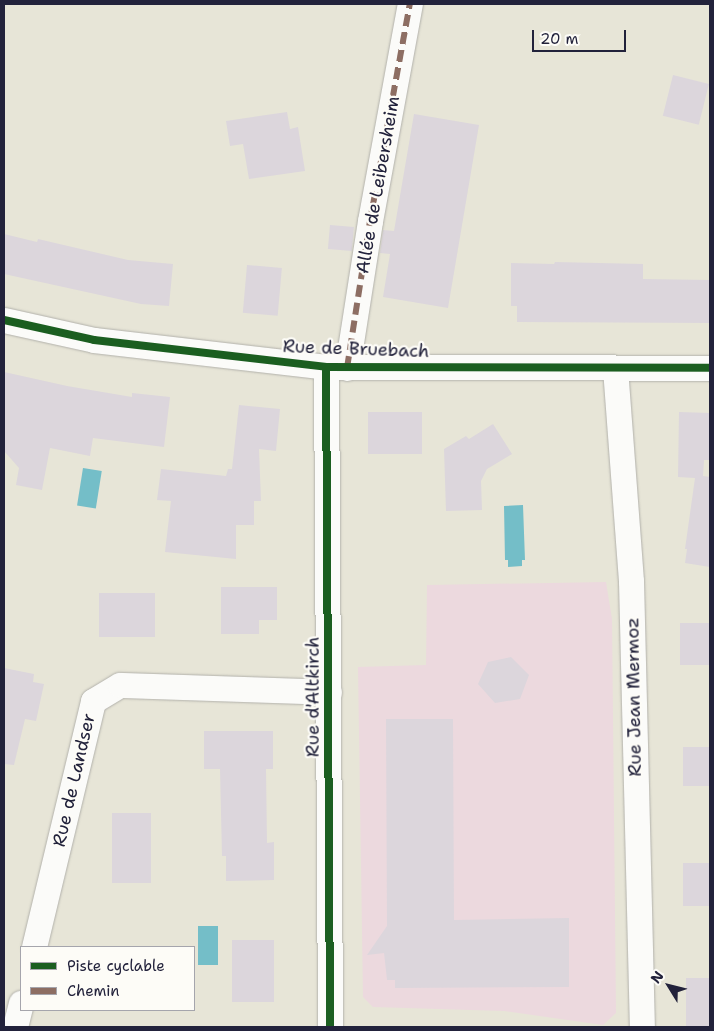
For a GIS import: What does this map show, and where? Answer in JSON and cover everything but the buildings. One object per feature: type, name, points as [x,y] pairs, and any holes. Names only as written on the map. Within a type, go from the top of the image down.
[{"type":"street","name":"Allée de Leibersheim","points":[[337,367],[370,221],[410,4]]},
{"type":"street","name":"Rue de Bruebach","points":[[4,320],[94,340],[337,367],[710,368]]},
{"type":"street","name":"Rue d'Altkirch","points":[[330,1027],[328,692],[337,367]]},
{"type":"street","name":"Rue Jean Mermoz","points":[[615,368],[631,581],[642,1027]]},
{"type":"street","name":"Rue de Landser","points":[[34,946],[93,701],[120,685],[328,692]]},
{"type":"street","points":[[16,1027],[20,1008]]},
{"type":"shaded area","points":[[606,582],[612,619],[616,1013],[603,1025],[504,1011],[373,1007],[363,997],[358,667],[426,665],[427,585]]},
{"type":"water","points":[[83,468],[102,471],[96,509],[77,506]]},
{"type":"water","points":[[523,505],[525,560],[522,560],[522,566],[508,567],[508,560],[505,560],[504,506]]},
{"type":"water","points":[[198,926],[218,926],[218,965],[198,965]]},
{"type":"marked path","points":[[347,368],[370,221],[410,4]]},
{"type":"cycle path","points":[[4,320],[94,340],[326,367],[710,368]]},
{"type":"cycle path","points":[[326,367],[330,1027]]}]
